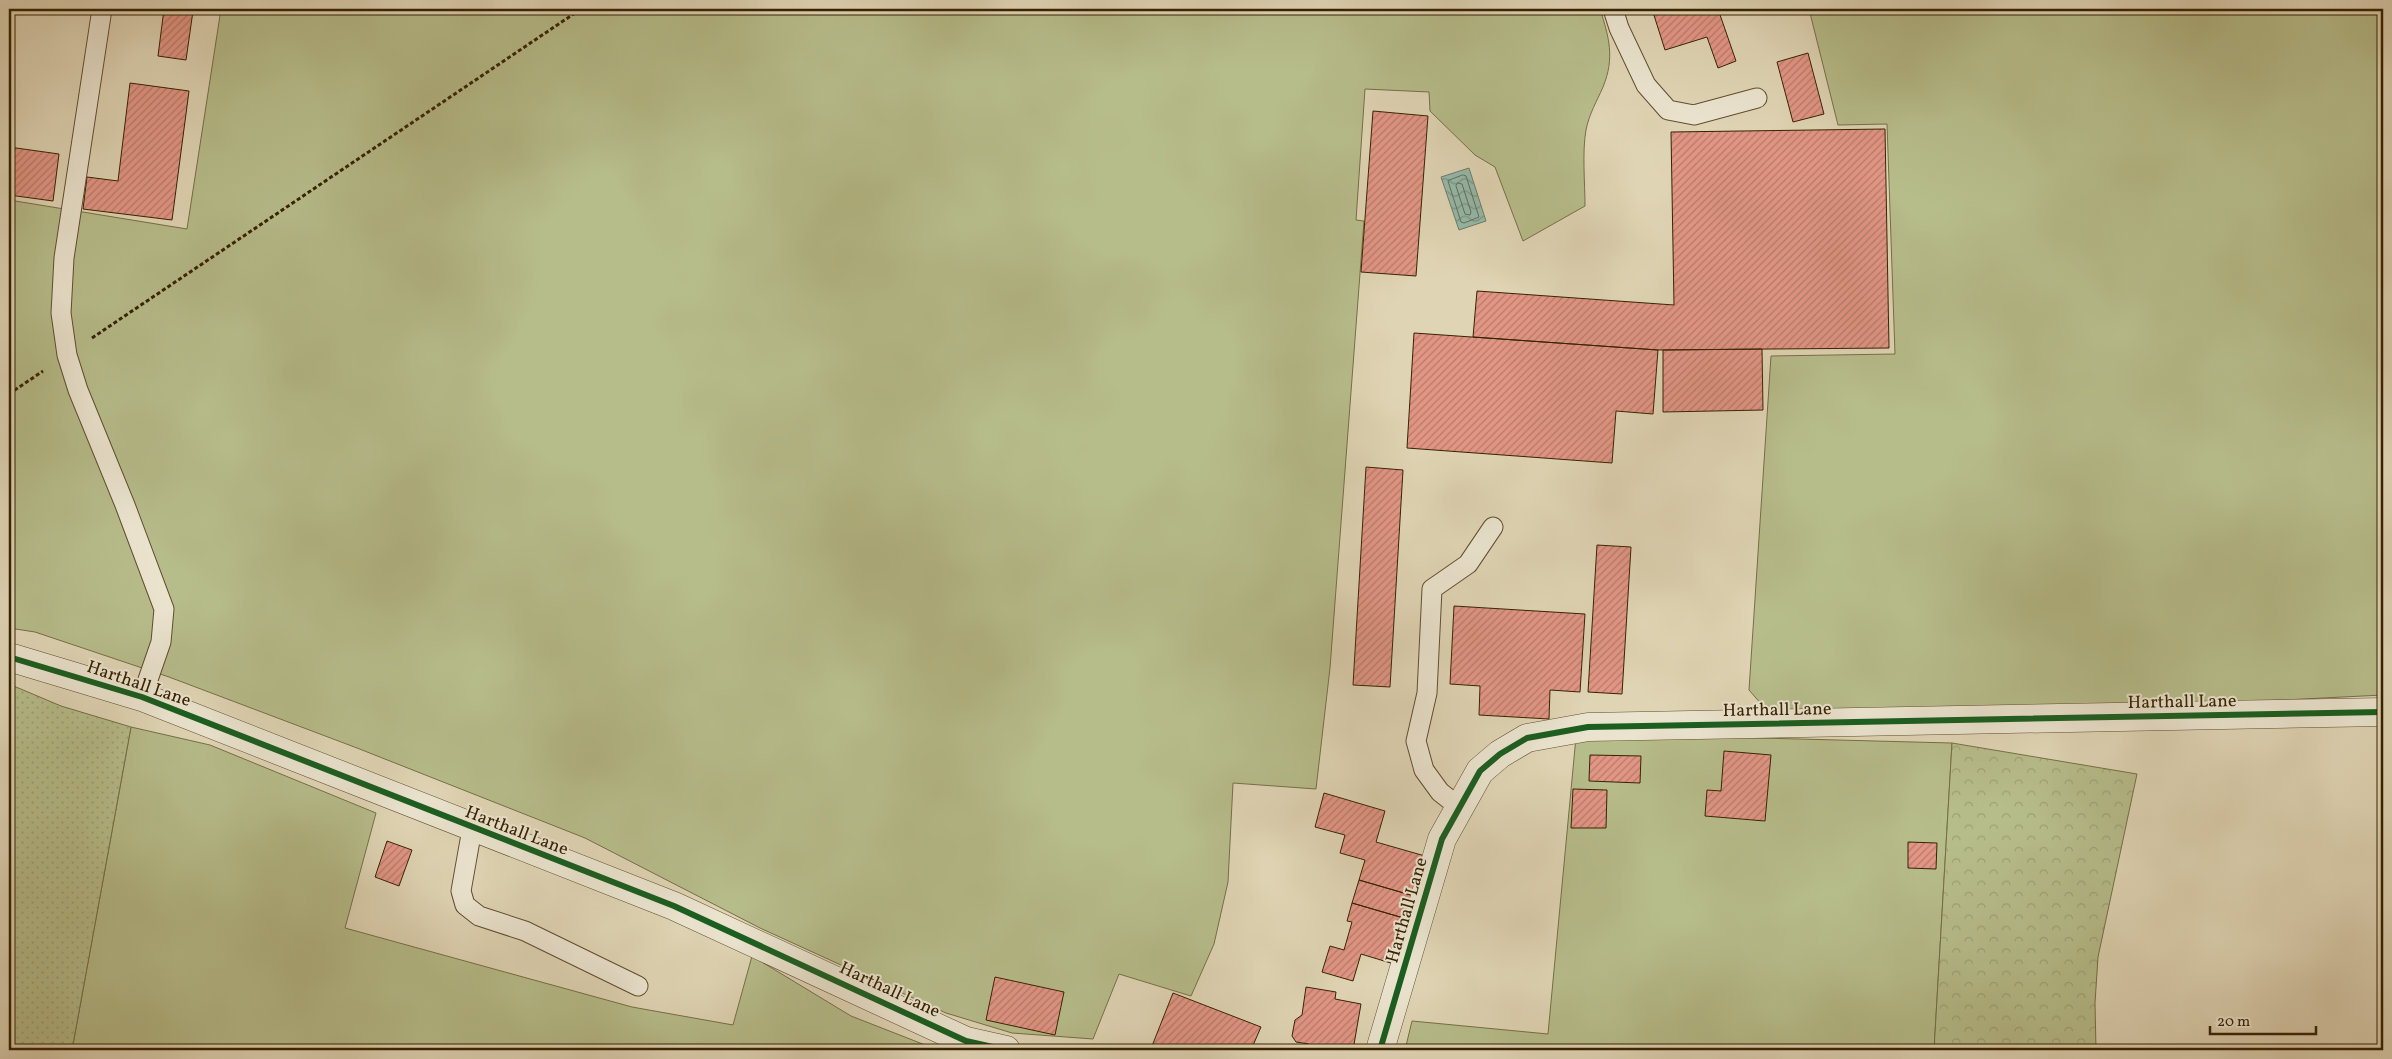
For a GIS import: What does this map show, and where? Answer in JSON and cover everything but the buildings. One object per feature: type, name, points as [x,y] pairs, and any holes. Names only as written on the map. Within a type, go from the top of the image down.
[{"type":"street","name":"Harthall Lane","points":[[9,657],[142,697],[674,906],[966,1040],[1006,1050]]},
{"type":"street","name":"Harthall Lane","points":[[1380,1050],[1442,839],[1480,771],[1500,754],[1527,738],[1588,727],[2383,712]]},
{"type":"lane","points":[[102,9],[64,258],[61,312],[67,355],[78,390],[125,505],[164,609],[161,642],[142,697]]},
{"type":"lane","points":[[1613,9],[1619,28],[1646,85],[1668,110],[1694,115],[1757,98]]},
{"type":"lane","points":[[1459,806],[1440,792],[1424,770],[1416,741],[1427,693],[1432,589],[1468,564],[1493,527]]},
{"type":"lane","points":[[472,828],[461,891],[465,905],[479,916],[525,931],[638,986]]},
{"type":"path","points":[[9,394],[581,9]]},
{"type":"green space","points":[[221,9],[1600,9],[1608,38],[1610,57],[1607,76],[1587,124],[1584,158],[1585,206],[1523,241],[1495,167],[1475,155],[1430,111],[1429,92],[1365,89],[1356,220],[1364,221],[1330,668],[1316,789],[1233,783],[1228,882],[1214,944],[1191,996],[1119,974],[1093,1039],[1012,1033],[946,1013],[760,928],[585,838],[357,748],[169,677],[35,632],[9,628],[9,200],[187,229]]},
{"type":"green space","points":[[1809,9],[2383,9],[2383,695],[2062,711],[1827,718],[1762,705],[1749,690],[1771,356],[1895,354],[1887,124],[1838,125]]},
{"type":"green space","points":[[9,684],[61,706],[131,727],[72,1050],[9,1050]]},
{"type":"green space","points":[[131,727],[210,745],[376,813],[345,928],[632,1007],[733,1025],[752,956],[851,1016],[938,1050],[72,1050]]},
{"type":"green space","points":[[1684,736],[1952,743],[1934,1050],[1405,1050],[1412,1021],[1548,1034],[1576,737]]},
{"type":"green space","points":[[1952,743],[2137,774],[2098,957],[2095,1003],[2096,1050],[1934,1050]]},
{"type":"water","points":[[1469,168],[1486,221],[1459,230],[1441,177]]},
{"type":"cycle path","points":[[9,657],[142,697],[674,906],[966,1041],[1006,1050]]},
{"type":"cycle path","points":[[1380,1050],[1442,839],[1480,771],[1500,754],[1527,738],[1588,727],[2383,712]]}]
